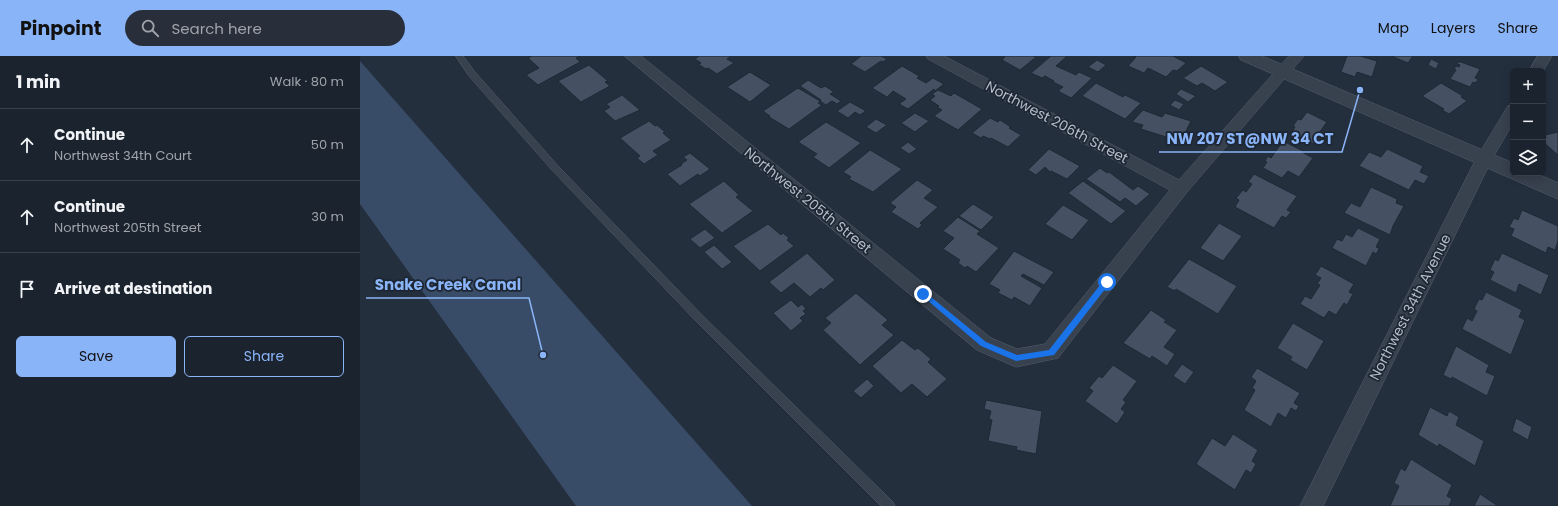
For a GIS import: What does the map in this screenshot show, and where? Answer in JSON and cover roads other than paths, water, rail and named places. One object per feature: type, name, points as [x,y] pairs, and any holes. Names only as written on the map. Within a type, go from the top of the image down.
[{"type":"street","name":"Northwest 205th Street","points":[[632,56],[984,344],[1016,358],[1051,352],[1180,188],[1298,56]]},
{"type":"street","name":"Northwest 206th Street","points":[[933,56],[1180,188]]},
{"type":"street","points":[[1247,56],[1510,171]]},
{"type":"street","points":[[1538,68],[1545,56]]},
{"type":"street","name":"Northwest 34th Avenue","points":[[1311,506],[1484,159],[1510,115]]},
{"type":"street","points":[[1523,176],[1558,191]]},
{"type":"lane","points":[[459,56],[472,74],[555,168],[699,318],[889,506]]},
{"type":"water","points":[[360,61],[752,506],[576,506],[360,204]]},
{"type":"place","name":"NW 207 ST@NW 34 CT","points":[[1360,90]]},
{"type":"place","name":"Snake Creek Canal","points":[[543,355]]}]
